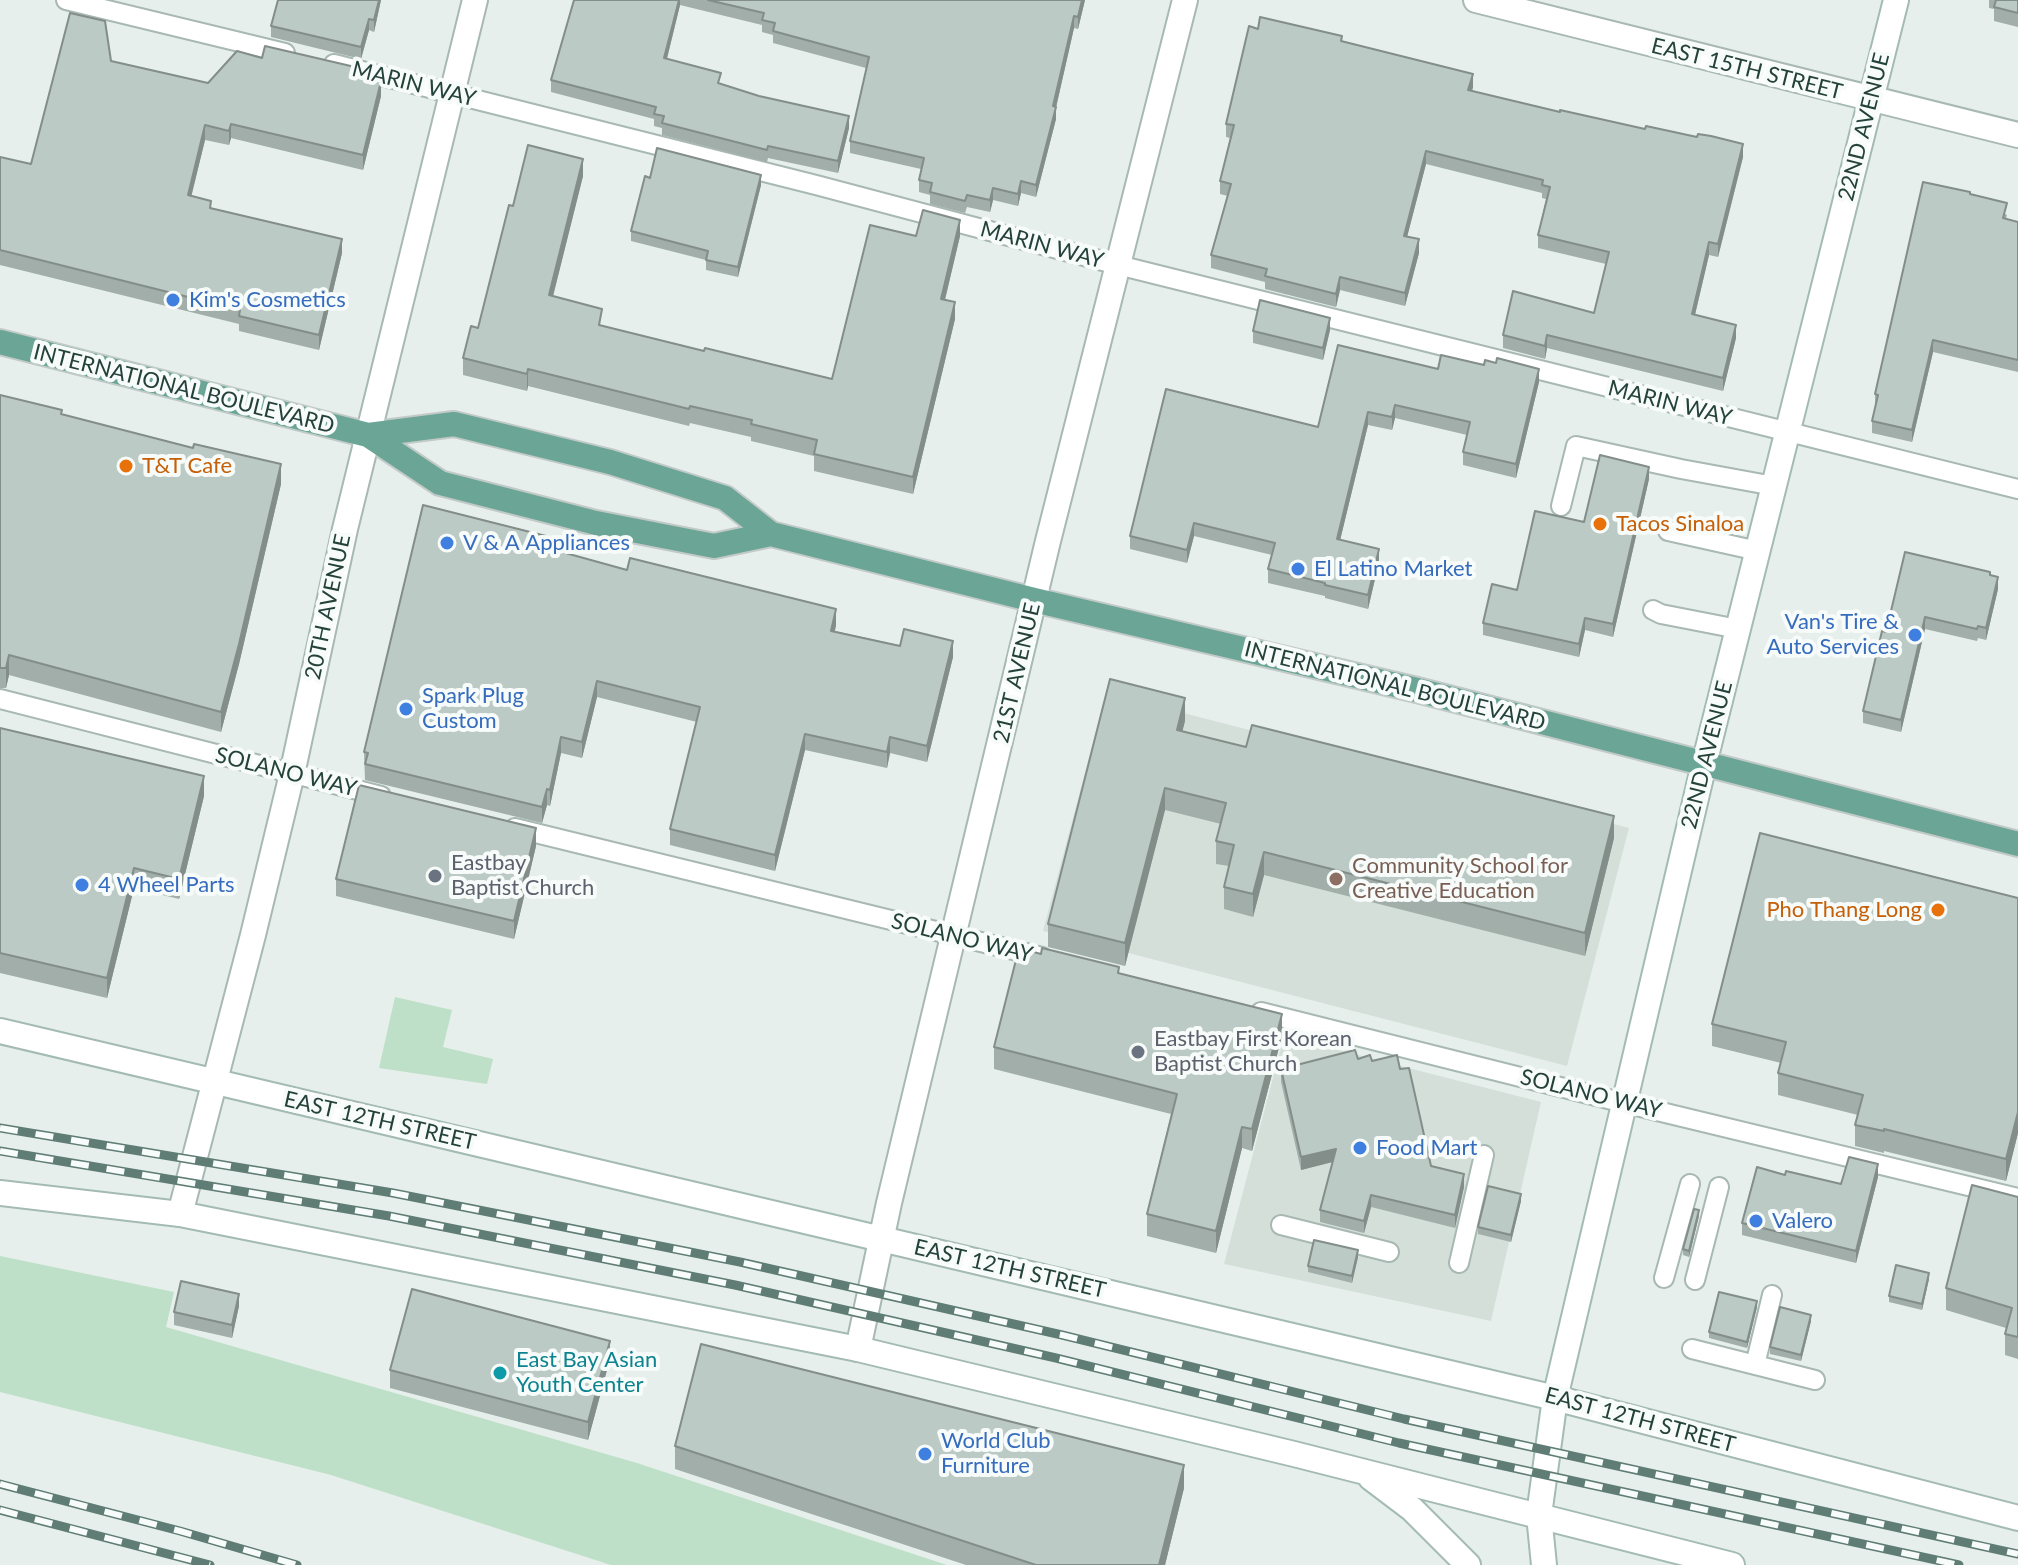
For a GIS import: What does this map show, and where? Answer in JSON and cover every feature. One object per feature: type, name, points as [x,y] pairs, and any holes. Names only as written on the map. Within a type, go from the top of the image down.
[{"type":"main road","name":"20TH AVENUE","points":[[180,1214],[292,774],[342,544],[475,0]]},
{"type":"main road","name":"21ST AVENUE","points":[[858,1349],[1034,600],[1185,0]]},
{"type":"main road","name":"EAST 15TH STREET","points":[[1476,0],[2018,135]]},
{"type":"main road","name":"22ND AVENUE","points":[[1544,1565],[1539,1515],[1555,1398],[1704,764],[1896,0]]},
{"type":"main road","name":"INTERNATIONAL BOULEVARD","points":[[0,342],[368,435],[440,483],[596,523],[714,546],[771,534]]},
{"type":"main road","name":"INTERNATIONAL BOULEVARD","points":[[368,435],[454,424],[610,462],[725,498],[771,534],[1034,600],[1417,690],[2018,844]]},
{"type":"main road","name":"EAST 12TH STREET","points":[[0,1031],[1555,1398],[2018,1518]]},
{"type":"main road","points":[[0,1193],[180,1214],[858,1349],[1732,1565]]},
{"type":"main road","points":[[1362,1472],[1412,1509],[1468,1565]]},
{"type":"lane","name":"MARIN WAY","points":[[66,0],[452,93],[1118,265],[2018,489]]},
{"type":"lane","points":[[1561,506],[1576,446],[1774,486]]},
{"type":"lane","points":[[1668,531],[1758,551]]},
{"type":"lane","points":[[1653,610],[1738,629]]},
{"type":"lane","name":"SOLANO WAY","points":[[0,699],[400,800]]},
{"type":"lane","name":"SOLANO WAY","points":[[493,823],[1058,961]]},
{"type":"lane","name":"SOLANO WAY","points":[[1241,1007],[2018,1198]]},
{"type":"lane","points":[[1459,1263],[1484,1155]]},
{"type":"lane","points":[[1664,1278],[1690,1184]]},
{"type":"lane","points":[[1695,1280],[1719,1187]]},
{"type":"lane","points":[[1281,1225],[1389,1252]]},
{"type":"lane","points":[[1755,1365],[1772,1295]]},
{"type":"lane","points":[[1692,1349],[1815,1380]]},
{"type":"shaded area","name":"Community School for Creative Education","points":[[1106,693],[1629,828],[1567,1066],[1043,931]]},
{"type":"shaded area","points":[[1284,1036],[1541,1102],[1491,1321],[1224,1264]]},
{"type":"green space","points":[[395,997],[452,1010],[443,1047],[493,1059],[487,1084],[379,1068]]},
{"type":"green space","points":[[0,1256],[174,1292],[166,1327],[637,1463],[947,1565],[611,1565],[331,1475],[0,1392]]},
{"type":"building","points":[[278,0],[379,0],[374,20],[369,19],[361,47],[271,26]]},
{"type":"building","points":[[574,0],[679,0],[664,58],[721,73],[718,83],[759,96],[849,116],[838,161],[768,146],[767,150],[662,123],[664,116],[654,114],[656,107],[551,80]]},
{"type":"building","points":[[708,0],[1082,0],[1078,17],[1074,16],[1053,106],[1056,107],[1036,185],[1021,181],[1018,194],[993,188],[990,200],[967,195],[965,201],[930,192],[932,183],[919,180],[924,158],[850,141],[869,57],[773,31],[775,23],[762,20],[764,13]]},
{"type":"building","points":[[1996,0],[2018,0],[2018,13],[1994,7]]},
{"type":"building","points":[[70,13],[105,21],[111,61],[208,83],[237,51],[262,58],[265,46],[355,67],[353,75],[381,81],[363,155],[231,124],[229,131],[205,125],[188,195],[211,201],[210,208],[342,239],[319,335],[239,316],[240,310],[0,250],[0,157],[31,164]]},
{"type":"building","points":[[1260,17],[1342,36],[1341,41],[1473,74],[1468,90],[1645,129],[1646,126],[1743,144],[1718,244],[1709,242],[1692,314],[1736,325],[1723,378],[1547,335],[1545,346],[1503,335],[1513,291],[1594,313],[1609,252],[1538,235],[1550,187],[1542,185],[1543,180],[1426,151],[1404,236],[1419,239],[1405,293],[1340,277],[1336,294],[1265,276],[1267,269],[1211,255],[1231,184],[1220,181],[1234,125],[1226,124],[1249,26],[1258,29]]},
{"type":"building","points":[[528,145],[583,159],[549,295],[602,309],[599,325],[832,379],[870,225],[916,236],[923,210],[960,220],[941,299],[955,302],[913,477],[814,454],[817,440],[751,424],[752,420],[690,406],[689,409],[528,369],[527,374],[463,358],[471,326],[478,328],[509,205],[513,206]]},
{"type":"building","points":[[657,148],[761,175],[738,267],[706,260],[708,251],[631,231],[645,176],[650,178]]},
{"type":"building","points":[[1923,182],[2007,203],[2003,218],[2018,222],[2018,360],[1933,340],[1912,430],[1872,421],[1878,395],[1875,394]]},
{"type":"building","points":[[1260,300],[1330,318],[1323,348],[1253,331]]},
{"type":"building","points":[[1338,345],[1438,369],[1441,355],[1484,365],[1485,360],[1496,363],[1497,358],[1539,369],[1516,464],[1463,452],[1470,422],[1395,405],[1392,417],[1368,412],[1337,539],[1379,549],[1368,595],[1268,569],[1275,543],[1194,523],[1187,550],[1130,536],[1166,389],[1318,427]]},
{"type":"building","points":[[0,395],[193,448],[194,444],[281,464],[221,712],[9,655],[6,668],[0,668]]},
{"type":"building","points":[[1600,455],[1649,467],[1613,624],[1585,618],[1579,644],[1483,623],[1492,584],[1517,590],[1535,511],[1584,522]]},
{"type":"building","points":[[423,505],[554,538],[551,549],[627,570],[630,558],[836,609],[831,631],[900,646],[904,629],[953,641],[927,746],[890,737],[887,752],[805,734],[775,855],[670,829],[700,707],[597,681],[582,742],[561,737],[550,790],[547,789],[542,807],[365,764],[368,753],[364,752]]},
{"type":"building","points":[[1905,552],[1990,572],[1990,575],[1998,577],[1986,628],[1978,626],[1977,629],[1925,617],[1901,720],[1863,711]]},
{"type":"building","points":[[1110,679],[1185,698],[1177,730],[1246,747],[1252,725],[1614,816],[1585,933],[1264,852],[1253,894],[1224,887],[1234,845],[1216,841],[1226,803],[1165,788],[1125,943],[1048,924]]},
{"type":"building","points":[[0,728],[204,776],[179,879],[134,868],[107,978],[0,953]]},
{"type":"building","name":"Eastbay Baptist Church","points":[[359,785],[536,828],[514,921],[336,879]]},
{"type":"building","points":[[1760,833],[2018,898],[2018,1112],[2006,1159],[1884,1129],[1855,1125],[1863,1095],[1778,1073],[1786,1042],[1712,1024]]},
{"type":"building","name":"Eastbay First Korean Baptist Church","points":[[1019,948],[1041,954],[1042,948],[1119,967],[1118,973],[1282,1014],[1252,1129],[1242,1127],[1216,1231],[1147,1214],[1177,1094],[994,1047]]},
{"type":"building","points":[[1355,1050],[1358,1059],[1370,1055],[1372,1061],[1397,1055],[1400,1069],[1409,1068],[1431,1166],[1464,1174],[1455,1215],[1371,1195],[1364,1221],[1320,1210],[1336,1149],[1301,1157],[1281,1069]]},
{"type":"building","points":[[1849,1157],[1878,1164],[1856,1251],[1742,1223],[1757,1167],[1841,1184]]},
{"type":"building","points":[[1972,1185],[2018,1197],[2018,1337],[2005,1334],[2012,1308],[1946,1288]]},
{"type":"building","points":[[1488,1186],[1521,1194],[1511,1235],[1478,1227]]},
{"type":"building","points":[[1694,1209],[1699,1210],[1689,1251],[1683,1249]]},
{"type":"building","points":[[1314,1240],[1358,1250],[1352,1276],[1308,1266]]},
{"type":"building","points":[[1896,1265],[1929,1273],[1922,1304],[1889,1296]]},
{"type":"building","points":[[181,1281],[239,1294],[232,1325],[174,1312]]},
{"type":"building","name":"East Bay Asian Youth Center","points":[[412,1289],[610,1341],[588,1422],[390,1370]]},
{"type":"building","points":[[1719,1292],[1757,1301],[1747,1342],[1709,1332]]},
{"type":"building","points":[[1780,1307],[1811,1315],[1801,1355],[1770,1347]]},
{"type":"building","points":[[701,1344],[1184,1465],[1159,1565],[1036,1565],[675,1446]]},
{"type":"railway","points":[[0,1128],[393,1193],[740,1262],[1062,1335],[1404,1419],[2018,1554]]},
{"type":"railway","points":[[0,1151],[389,1216],[735,1285],[1056,1358],[1399,1443],[1959,1565]]},
{"type":"railway","points":[[0,1484],[297,1565]]},
{"type":"railway","points":[[0,1510],[210,1565]]},
{"type":"place","name":"Kim's Cosmetics","points":[[173,300]]},
{"type":"place","name":"T&T Cafe","points":[[126,466]]},
{"type":"place","name":"Tacos Sinaloa","points":[[1600,524]]},
{"type":"place","name":"V & A Appliances","points":[[447,543]]},
{"type":"place","name":"El Latino Market","points":[[1298,569]]},
{"type":"place","name":"Van's Tire & Auto Services","points":[[1915,635]]},
{"type":"place","name":"Spark Plug Custom","points":[[406,709]]},
{"type":"place","name":"Eastbay Baptist Church","points":[[435,876]]},
{"type":"place","name":"Community School for Creative Education","points":[[1336,879]]},
{"type":"place","name":"4 Wheel Parts","points":[[82,885]]},
{"type":"place","name":"Pho Thang Long","points":[[1938,910]]},
{"type":"place","name":"Eastbay First Korean Baptist Church","points":[[1138,1052]]},
{"type":"place","name":"Food Mart","points":[[1360,1148]]},
{"type":"place","name":"Valero","points":[[1756,1221]]},
{"type":"place","name":"East Bay Asian Youth Center","points":[[500,1373]]},
{"type":"place","name":"World Club Furniture","points":[[925,1454]]}]
